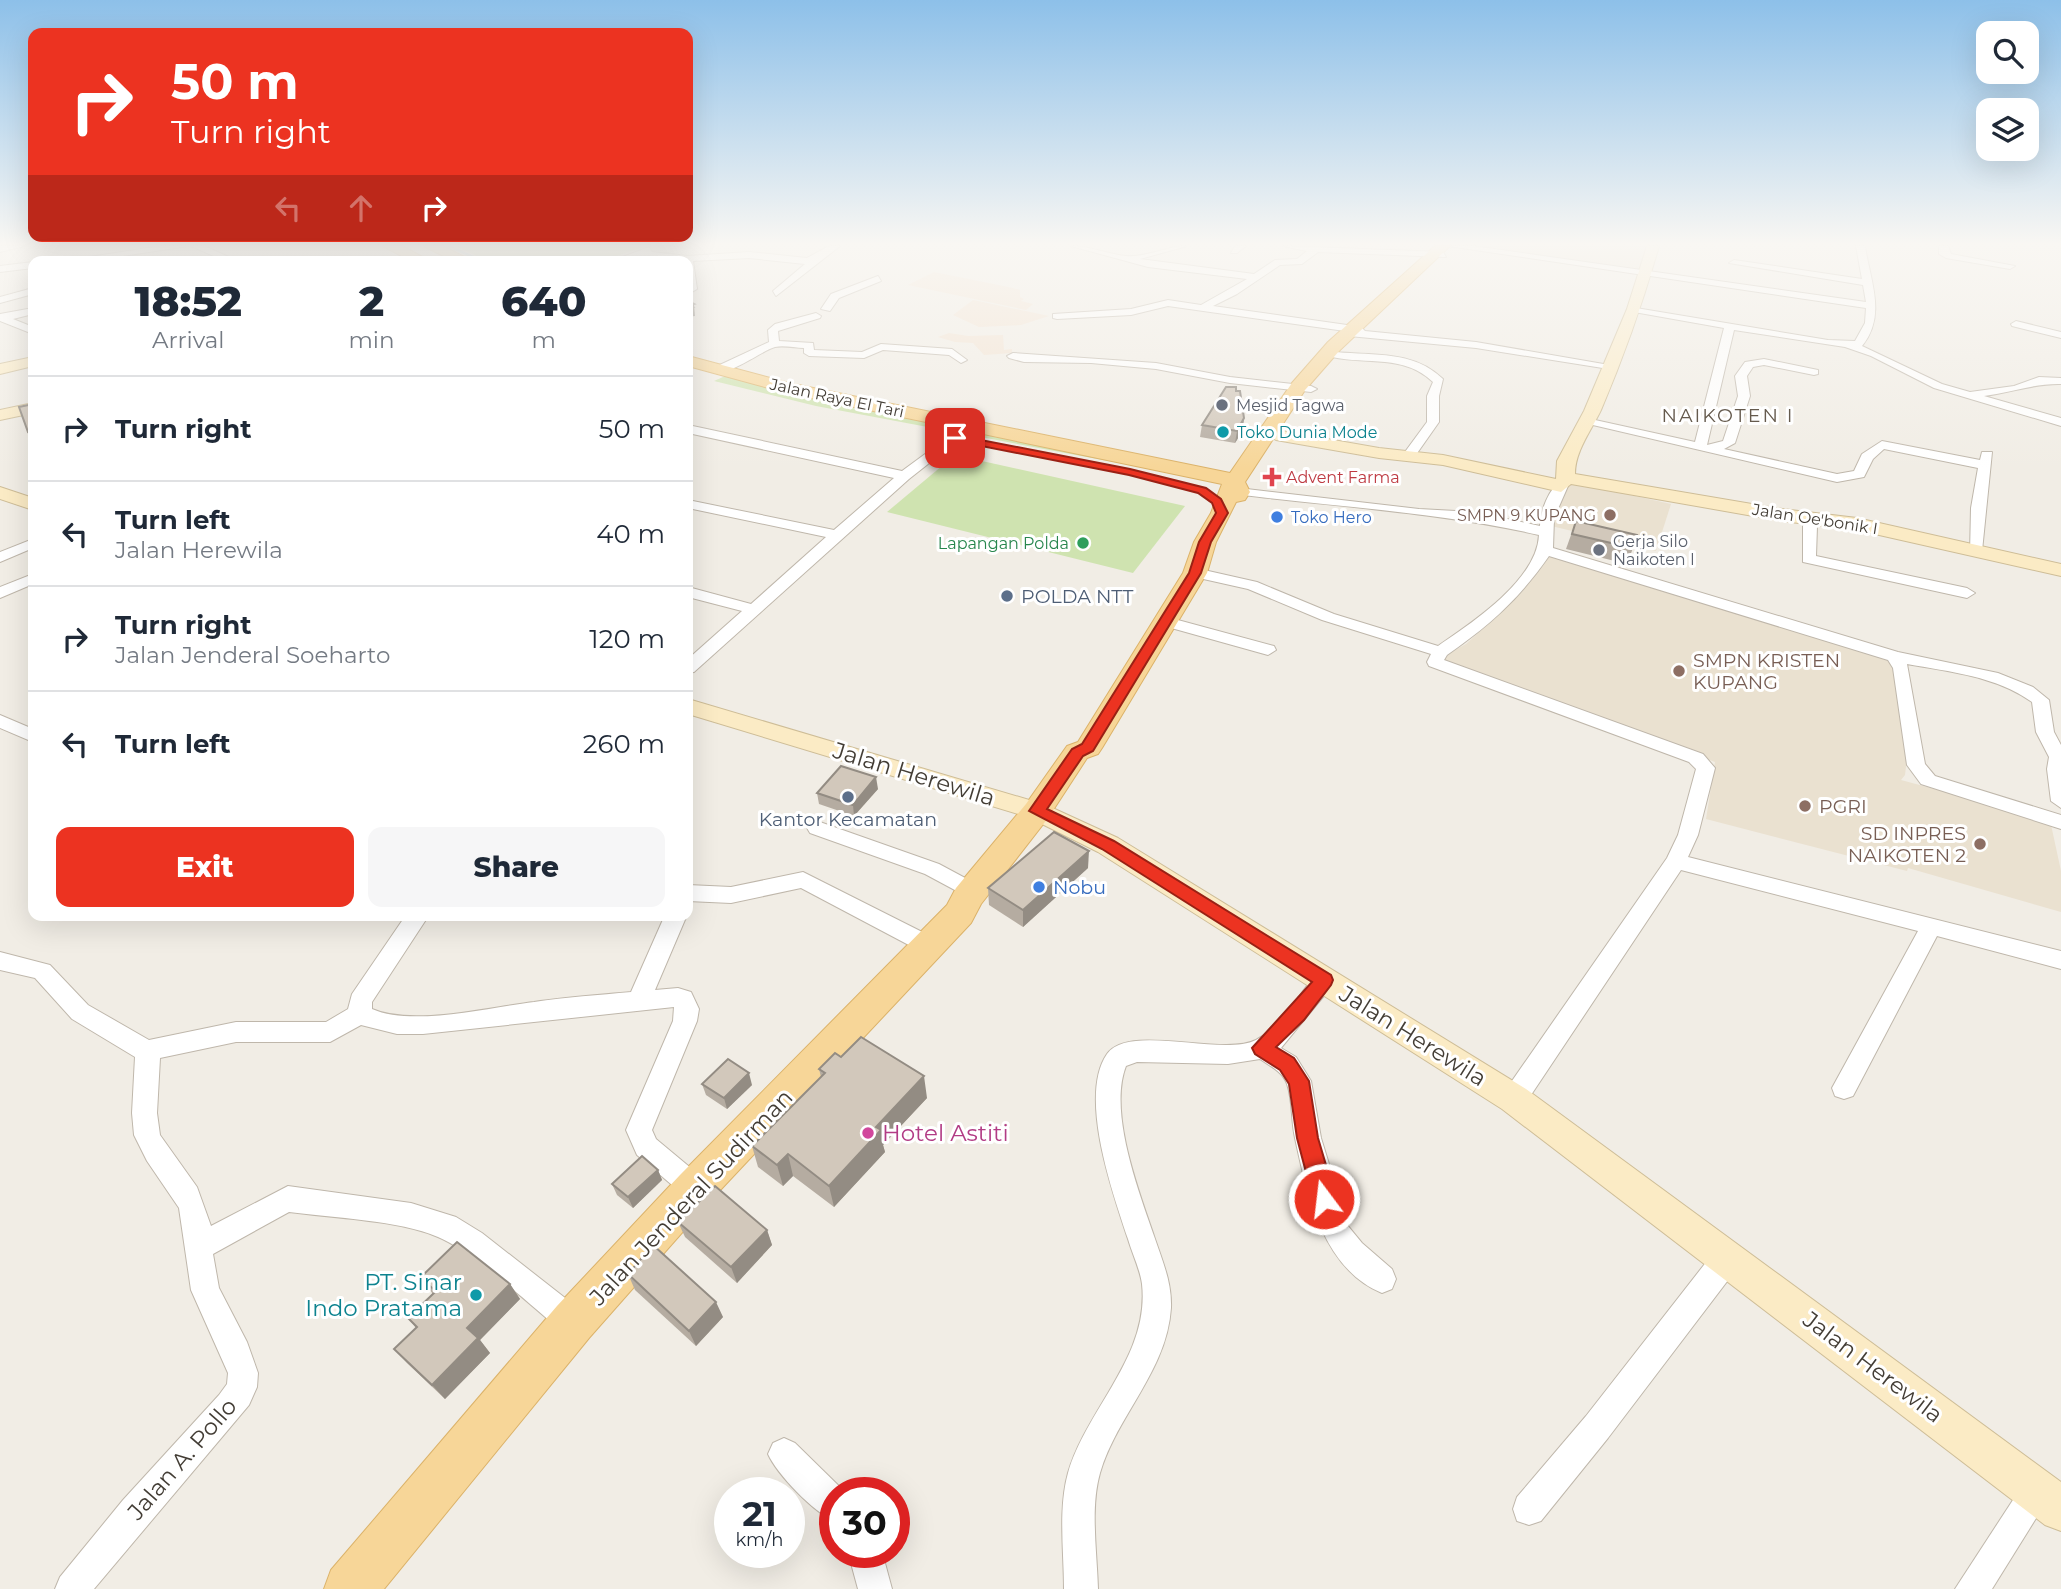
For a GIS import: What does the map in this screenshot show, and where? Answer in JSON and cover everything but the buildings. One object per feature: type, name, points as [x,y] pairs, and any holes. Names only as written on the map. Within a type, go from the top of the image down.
[{"type":"main road","points":[[1236,491],[1304,388],[1367,320]]},
{"type":"main road","points":[[1138,466],[1202,491],[1217,501],[1236,491],[1276,435],[1304,388],[1355,332]]},
{"type":"main road","name":"Jalan Raya El Tari","points":[[693,365],[707,376],[955,438],[1138,466]]},
{"type":"main road","name":"Jalan Raya El Tari","points":[[707,376],[911,414],[1138,466]]},
{"type":"main road","points":[[1138,466],[1212,469],[1236,491]]},
{"type":"main road","name":"Jalan Jenderal Sudirman","points":[[350,1589],[573,1322],[695,1188],[930,946],[1091,759],[1088,748],[1198,567],[1236,491]]},
{"type":"street","points":[[6,320],[28,329]]},
{"type":"street","points":[[773,344],[773,330],[797,320]]},
{"type":"street","points":[[1279,320],[1355,332],[1476,345],[1609,366]]},
{"type":"street","points":[[1514,1099],[1676,861],[1688,835],[1706,768],[1703,763],[1435,662],[1440,652],[1485,621],[1519,588],[1545,541],[1550,506],[1564,482],[1566,461],[1586,422],[1629,320]]},
{"type":"street","points":[[1697,320],[1847,344],[1858,344],[1866,337],[1871,320]]},
{"type":"street","points":[[2016,324],[2061,335]]},
{"type":"street","points":[[1706,447],[1729,443],[1735,423],[1722,359],[1730,326]]},
{"type":"street","points":[[707,376],[773,344],[809,345],[808,353],[820,354],[864,355],[881,347],[952,352],[961,360]]},
{"type":"street","points":[[1847,344],[1960,393],[2061,422]]},
{"type":"street","points":[[1336,355],[1407,360],[1431,372],[1439,381],[1433,399],[1433,422],[1408,456]]},
{"type":"street","points":[[1013,356],[1024,359],[1091,360],[1156,366],[1230,380],[1242,379],[1304,388]]},
{"type":"street","points":[[1722,359],[1749,364],[1764,362],[1814,372]]},
{"type":"street","points":[[0,369],[28,363]]},
{"type":"street","points":[[1706,447],[1708,417],[1729,394],[1749,364]]},
{"type":"street","points":[[1960,393],[2007,391],[2039,380],[2061,381]]},
{"type":"street","points":[[0,415],[28,409]]},
{"type":"street","points":[[1708,417],[1735,423]]},
{"type":"street","points":[[1586,422],[1844,479],[1859,474],[1867,457],[1882,445],[1985,459],[1975,551]]},
{"type":"street","points":[[693,430],[904,476]]},
{"type":"street","name":"Jalan Oe'bonik I","points":[[1276,435],[1564,482],[1814,520],[1857,524],[2061,570]]},
{"type":"street","points":[[693,663],[751,609],[904,476],[955,438]]},
{"type":"street","points":[[1236,491],[1419,513],[1474,516],[1895,657],[1983,675],[2032,693],[2040,700],[2045,732],[2060,757],[2056,769],[2061,801]]},
{"type":"street","points":[[3,496],[28,503]]},
{"type":"street","points":[[693,505],[836,535]]},
{"type":"street","points":[[1814,520],[1810,526],[1808,559],[1967,593]]},
{"type":"street","points":[[0,558],[28,545]]},
{"type":"street","points":[[1198,567],[1252,585],[1328,617],[1440,652]]},
{"type":"street","points":[[0,593],[28,581]]},
{"type":"street","points":[[693,593],[751,609]]},
{"type":"street","points":[[1163,621],[1268,650]]},
{"type":"street","points":[[1895,657],[1901,668],[1916,765],[1921,775],[2061,822]]},
{"type":"street","name":"Jalan Herewila","points":[[693,708],[1045,814],[1108,845],[1514,1099],[2049,1500]]},
{"type":"street","points":[[0,722],[28,734]]},
{"type":"street","points":[[817,828],[932,869],[966,902]]},
{"type":"street","points":[[1676,861],[2061,960]]},
{"type":"street","points":[[693,893],[731,895],[803,880],[930,946]]},
{"type":"street","points":[[360,1014],[360,1001],[414,921]]},
{"type":"street","points":[[639,1001],[673,921]]},
{"type":"street","points":[[1844,1088],[1912,968],[1930,928]]},
{"type":"street","points":[[0,961],[42,971],[80,1012],[146,1051],[236,1032],[330,1032],[360,1014]]},
{"type":"street","points":[[1081,1589],[1080,1496],[1084,1473],[1148,1347],[1157,1323],[1158,1304],[1156,1282],[1108,1116],[1106,1081],[1117,1059],[1128,1052],[1241,1052],[1262,1048],[1297,1014],[1324,980]]},
{"type":"street","points":[[360,1014],[368,1020],[391,1024],[418,1024],[678,997],[687,1004],[685,1021],[639,1130],[646,1147],[695,1188]]},
{"type":"street","points":[[1262,1048],[1287,1064],[1299,1081],[1308,1138],[1336,1233],[1352,1253],[1382,1279]]},
{"type":"street","name":"Jalan A. Pollo","points":[[72,1589],[241,1392],[243,1372],[204,1288],[201,1246],[192,1208],[177,1177],[155,1152],[145,1127],[144,1092],[150,1064],[146,1051]]},
{"type":"street","points":[[201,1246],[288,1199],[411,1216],[446,1226],[472,1242],[573,1322]]},
{"type":"street","points":[[1529,1509],[1597,1427],[1727,1257]]},
{"type":"street","points":[[784,1454],[819,1489]]},
{"type":"street","points":[[1972,1589],[2049,1500]]},
{"type":"shaded area","points":[[964,320],[1036,320],[1021,325],[979,327]]},
{"type":"shaded area","points":[[949,333],[968,336],[1003,335],[1004,350],[1012,349],[1012,353],[984,355],[973,343],[938,337]]},
{"type":"shaded area","name":"SMPN 9 KUPANG","points":[[1568,481],[1671,504],[1656,551],[1547,525]]},
{"type":"shaded area","name":"SMPN KRISTEN KUPANG","points":[[1550,554],[1891,660],[1899,674],[1909,742],[1905,775],[1901,780],[2050,820],[2061,871],[2061,912],[1908,868],[1907,871],[1706,819],[1715,762],[1445,661],[1444,656],[1466,644],[1511,603]]},
{"type":"green space","points":[[723,377],[1172,473],[816,406],[714,381]]},
{"type":"green space","name":"Lapangan Polda","points":[[955,455],[1185,506],[1133,573],[887,512]]},
{"type":"place","name":"Mesjid Tagwa","points":[[1222,405]]},
{"type":"place","name":"Toko Dunia Mode","points":[[1223,432]]},
{"type":"place","name":"Advent Farma","points":[[1272,477]]},
{"type":"place","name":"SMPN 9 KUPANG","points":[[1610,515]]},
{"type":"place","name":"Toko Hero","points":[[1277,517]]},
{"type":"place","name":"Lapangan Polda","points":[[1083,543]]},
{"type":"place","name":"Gerja Silo Naikoten I","points":[[1599,550]]},
{"type":"place","name":"POLDA NTT","points":[[1007,596]]},
{"type":"place","name":"SMPN KRISTEN KUPANG","points":[[1679,671]]},
{"type":"place","name":"Kantor Kecamatan","points":[[848,797]]},
{"type":"place","name":"PGRI","points":[[1805,806]]},
{"type":"place","name":"SD INPRES NAIKOTEN 2","points":[[1980,844]]},
{"type":"place","name":"Nobu","points":[[1039,887]]},
{"type":"place","name":"Hotel Astiti","points":[[868,1133]]},
{"type":"place","name":"PT. Sinar Indo Pratama","points":[[476,1295]]},
{"type":"district","name":"NAIKOTEN I","points":[[1728,415]]},
{"type":"route","points":[[955,438],[1130,472],[1202,491],[1217,501],[1222,513],[1205,542],[1195,573],[1130,674],[1088,748],[1077,752],[1037,811],[1053,816],[1108,845],[1324,980],[1297,1014],[1262,1048],[1287,1064],[1299,1081],[1308,1138],[1324,1199]]}]
